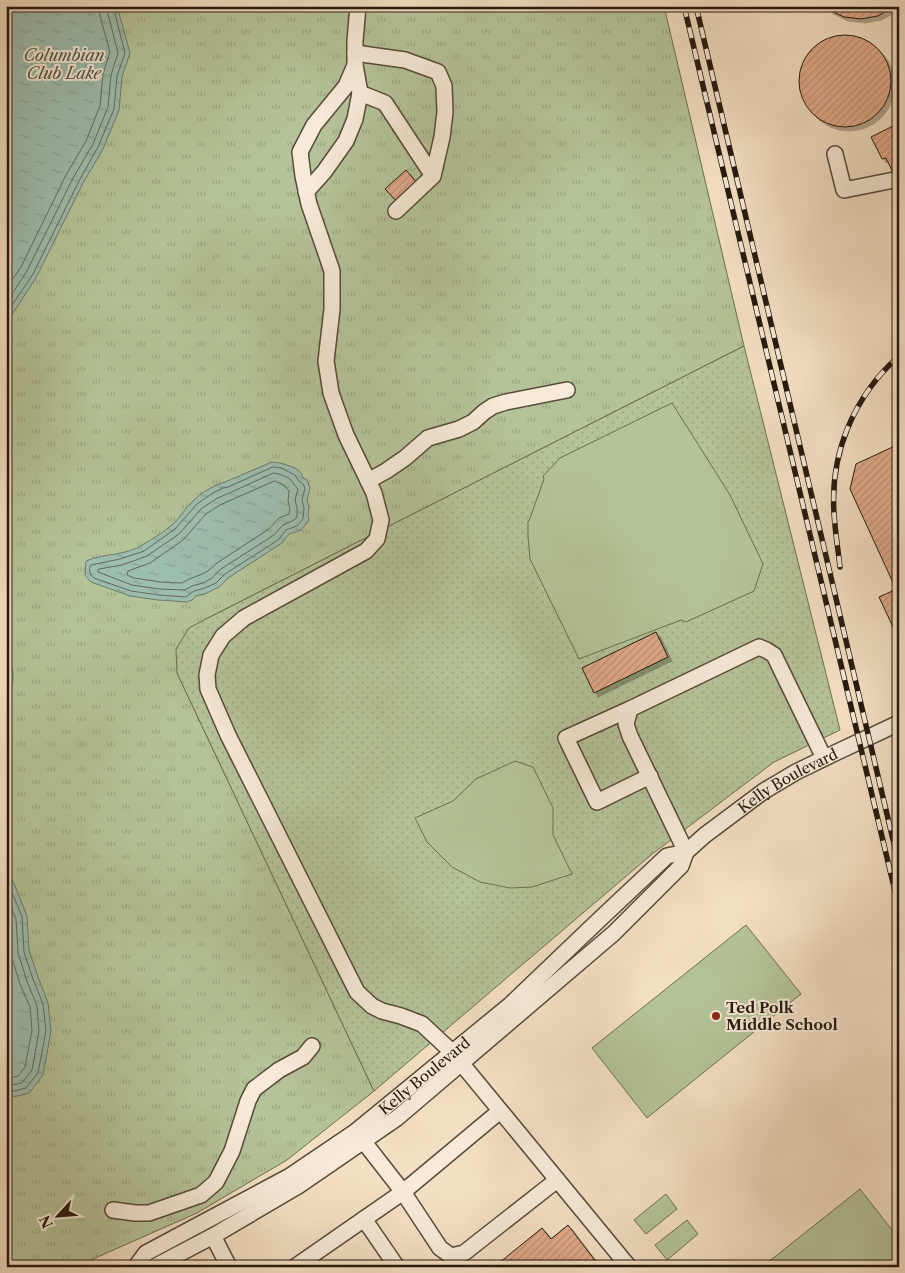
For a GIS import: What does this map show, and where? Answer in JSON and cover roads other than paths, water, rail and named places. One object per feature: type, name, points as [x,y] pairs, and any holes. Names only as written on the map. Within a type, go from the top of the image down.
[{"type":"street","points":[[306,192],[324,172],[346,141],[355,119],[360,93],[355,59],[358,6]]},
{"type":"street","points":[[355,59],[405,60],[438,72],[444,86],[445,112],[442,137],[433,176],[396,211]]},
{"type":"street","points":[[355,59],[346,86],[314,125],[300,152],[302,176],[306,192],[332,271],[332,310],[326,360],[331,393],[346,435],[374,493],[381,520],[377,539],[366,551],[244,618],[223,636],[211,655],[207,675],[208,690],[228,735],[357,992],[372,1006],[382,1011],[422,1024],[457,1058],[628,1267]]},
{"type":"street","points":[[360,93],[385,103],[433,176]]},
{"type":"street","points":[[835,154],[844,190],[899,179]]},
{"type":"street","points":[[368,481],[405,458],[428,438],[459,429],[473,422],[493,406],[567,390]]},
{"type":"street","points":[[650,776],[597,802],[566,738],[759,647],[774,656],[824,758]]},
{"type":"street","points":[[630,709],[626,724],[630,736],[686,852]]},
{"type":"street","name":"Kelly Boulevard","points":[[143,1266],[146,1253],[290,1176],[355,1132],[457,1058],[614,933],[680,866],[686,852],[705,835],[764,791],[796,772],[899,723]]},
{"type":"street","points":[[113,1210],[149,1213],[201,1195],[216,1182],[232,1152],[248,1101],[254,1089],[279,1070],[303,1057],[312,1046]]},
{"type":"street","name":"Kelly Boulevard","points":[[143,1266],[213,1236],[298,1186],[397,1118],[457,1058]]},
{"type":"street","points":[[295,1267],[403,1192],[500,1110]]},
{"type":"street","points":[[364,1142],[403,1192],[440,1248],[451,1256],[464,1253],[557,1180]]},
{"type":"street","points":[[364,1219],[397,1267]]},
{"type":"street","points":[[213,1236],[229,1267]]},
{"type":"water","name":"Columbian Club Lake","points":[[6,6],[117,6],[130,53],[122,77],[119,110],[103,149],[83,183],[37,276],[6,324]]},
{"type":"water","points":[[272,462],[296,469],[307,480],[310,488],[307,500],[309,520],[301,530],[289,534],[282,543],[228,578],[219,587],[196,596],[187,602],[158,600],[130,596],[91,582],[85,575],[86,561],[137,548],[170,527],[200,495],[217,485]]},
{"type":"water","points":[[6,653],[13,671],[13,683],[6,701]]},
{"type":"water","points":[[6,876],[13,881],[27,916],[29,950],[48,1003],[51,1031],[43,1075],[29,1093],[9,1098],[6,1096]]},
{"type":"railway","points":[[684,6],[899,908]]},
{"type":"railway","points":[[696,6],[899,865]]},
{"type":"railway","points":[[840,567],[834,520],[834,491],[836,469],[841,448],[848,427],[869,389],[899,356]]},
{"type":"place","name":"Ted Polk Middle School","points":[[716,1016]]}]
